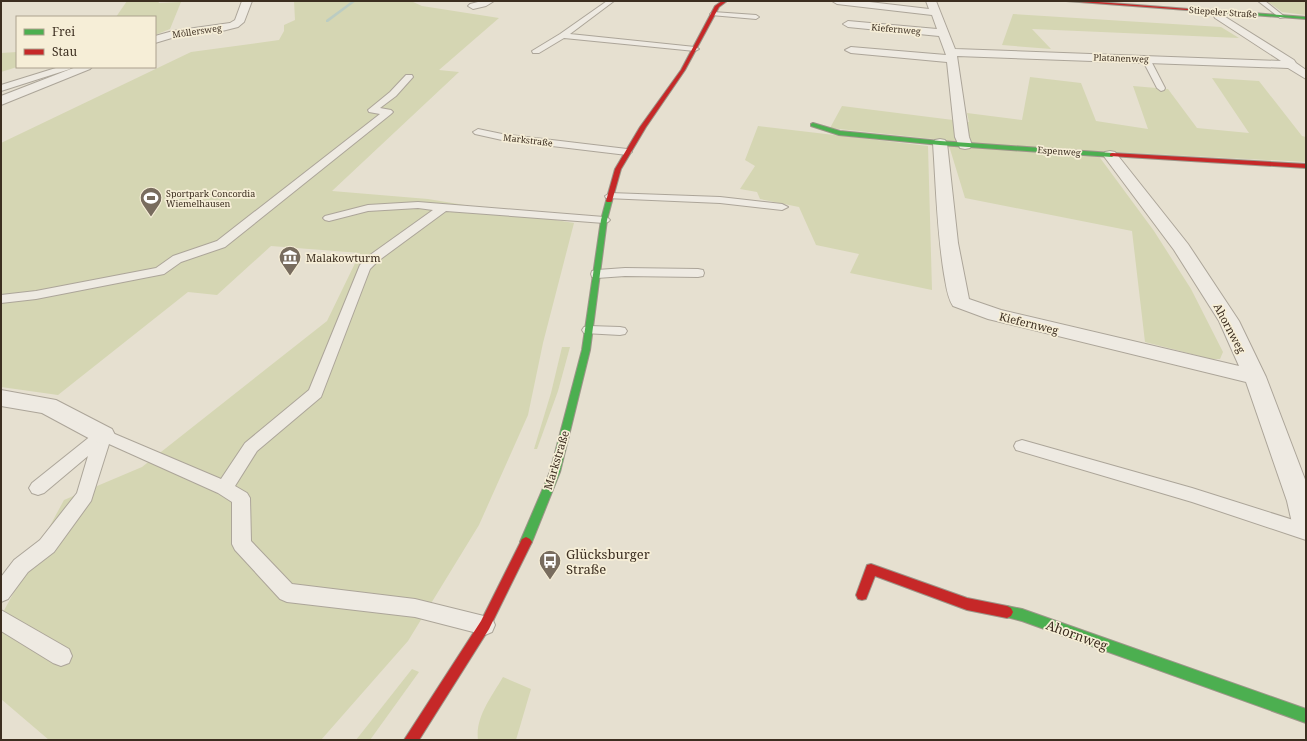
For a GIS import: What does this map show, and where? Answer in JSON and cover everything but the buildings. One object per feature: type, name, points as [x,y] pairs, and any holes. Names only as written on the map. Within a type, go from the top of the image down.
[{"type":"main road","name":"Stiepeler Straße","points":[[1068,1],[1306,18]]},
{"type":"main road","name":"Markstraße","points":[[411,740],[485,625],[533,529],[555,472],[586,350],[604,220],[618,169],[627,152],[679,76],[720,2]]},
{"type":"main road","name":"Espenweg","points":[[813,125],[839,133],[940,143],[1110,155],[1306,166]]},
{"type":"main road","name":"Ahornweg","points":[[862,595],[871,569],[967,604],[1022,615],[1306,716]]},
{"type":"street","name":"Möllersweg","points":[[156,40],[173,34],[222,28],[234,25],[239,22],[248,1]]},
{"type":"street","points":[[473,6],[489,1]]},
{"type":"street","name":"Kiefernweg","points":[[837,1],[936,13]]},
{"type":"street","points":[[931,1],[951,55],[962,137],[965,145]]},
{"type":"street","points":[[1219,16],[1290,62],[1291,65],[1306,75]]},
{"type":"street","name":"Kiefernweg","points":[[848,24],[944,33]]},
{"type":"street","points":[[851,50],[951,55]]},
{"type":"street","name":"Platanenweg","points":[[951,55],[1146,59],[1291,65]]},
{"type":"street","points":[[1,101],[84,68]]},
{"type":"street","name":"Kiefernweg","points":[[940,143],[948,233],[955,285],[960,302],[995,315],[1255,377]]},
{"type":"street","name":"Ahornweg","points":[[1110,155],[1165,225],[1198,272],[1229,321],[1255,377],[1300,501],[1306,523]]},
{"type":"street","points":[[1,398],[48,406],[103,435]]},
{"type":"lane","points":[[536,51],[562,36],[611,1]]},
{"type":"lane","name":"Stiepeler Straße","points":[[1261,1],[1282,17]]},
{"type":"lane","points":[[713,14],[756,17]]},
{"type":"lane","points":[[562,36],[694,49]]},
{"type":"lane","points":[[1146,59],[1161,88]]},
{"type":"lane","points":[[1,88],[64,68]]},
{"type":"lane","points":[[1,299],[36,295],[160,271],[177,259],[221,244],[388,112],[372,110],[393,94],[409,77]]},
{"type":"lane","name":"Markstraße","points":[[478,132],[502,137],[627,152]]},
{"type":"lane","points":[[610,196],[720,200],[782,207]]},
{"type":"lane","points":[[329,218],[368,208],[418,205],[604,220]]},
{"type":"lane","points":[[224,488],[251,447],[316,393],[364,268],[374,258],[443,207]]},
{"type":"lane","points":[[597,274],[625,272],[698,273]]},
{"type":"lane","points":[[589,330],[620,331]]},
{"type":"lane","points":[[103,435],[224,488],[241,498],[242,544],[287,593],[415,608],[485,625]]},
{"type":"lane","points":[[38,488],[103,435]]},
{"type":"lane","points":[[1,593],[21,566],[47,546],[85,496],[103,435]]},
{"type":"lane","points":[[1022,446],[1192,495],[1306,532]]},
{"type":"lane","points":[[1,620],[61,656]]},
{"type":"green space","points":[[127,1],[158,1],[159,3],[181,2],[170,29],[156,35],[156,16],[117,16]]},
{"type":"green space","points":[[294,1],[411,1],[422,6],[499,18],[439,70],[459,72],[332,191],[428,199],[574,223],[543,343],[528,415],[479,525],[408,641],[321,740],[49,740],[1,699],[1,616],[64,500],[142,467],[327,321],[360,253],[271,246],[217,295],[188,292],[58,395],[1,387],[1,143],[191,52],[279,40],[284,31],[284,25],[295,20]]},
{"type":"green space","points":[[1267,1],[1306,1],[1306,15],[1282,12]]},
{"type":"green space","points":[[1013,14],[1221,27],[1239,38],[1032,29],[1051,49],[1002,45]]},
{"type":"green space","points":[[16,52],[16,67],[1,72],[1,53]]},
{"type":"green space","points":[[1030,77],[1081,83],[1096,121],[1148,129],[1133,86],[1168,89],[1197,128],[1249,133],[1212,78],[1259,81],[1302,136],[1306,137],[1306,162],[1095,151],[1154,231],[1191,289],[1223,352],[1220,359],[1211,359],[1145,342],[1132,231],[965,198],[950,149],[943,140],[830,128],[842,106],[969,122],[967,113],[1022,120]]},
{"type":"green space","points":[[758,126],[928,146],[932,290],[850,273],[859,254],[816,245],[799,207],[760,199],[757,192],[740,189],[755,166],[745,160]]},
{"type":"green space","points":[[562,347],[570,347],[558,391],[537,449],[534,449],[551,393]]},
{"type":"green space","points":[[412,669],[419,672],[370,740],[356,740]]},
{"type":"green space","points":[[503,677],[531,689],[516,740],[478,740],[479,723],[485,707]]},
{"type":"waterway","points":[[327,21],[354,1]]},
{"type":"traffic: fast","points":[[1200,10],[1306,18]]},
{"type":"traffic: fast","points":[[813,125],[839,133],[940,143],[1112,155]]},
{"type":"traffic: fast","points":[[526,542],[555,472],[586,350],[604,220],[609,201]]},
{"type":"traffic: fast","points":[[1007,612],[1022,615],[1306,716]]},
{"type":"traffic: jam","points":[[609,201],[618,169],[643,127],[683,70],[717,6],[725,1]]},
{"type":"traffic: jam","points":[[1068,1],[1200,10]]},
{"type":"traffic: jam","points":[[1112,155],[1306,166]]},
{"type":"traffic: jam","points":[[411,740],[485,625],[526,542]]},
{"type":"traffic: jam","points":[[862,595],[871,569],[967,604],[1007,612]]},
{"type":"place","name":"Sportpark Concordia Wiemelhausen","points":[[151,218]]},
{"type":"place","name":"Malakowturm","points":[[290,276]]},
{"type":"place","name":"Glücksburger Straße","points":[[550,580]]}]
